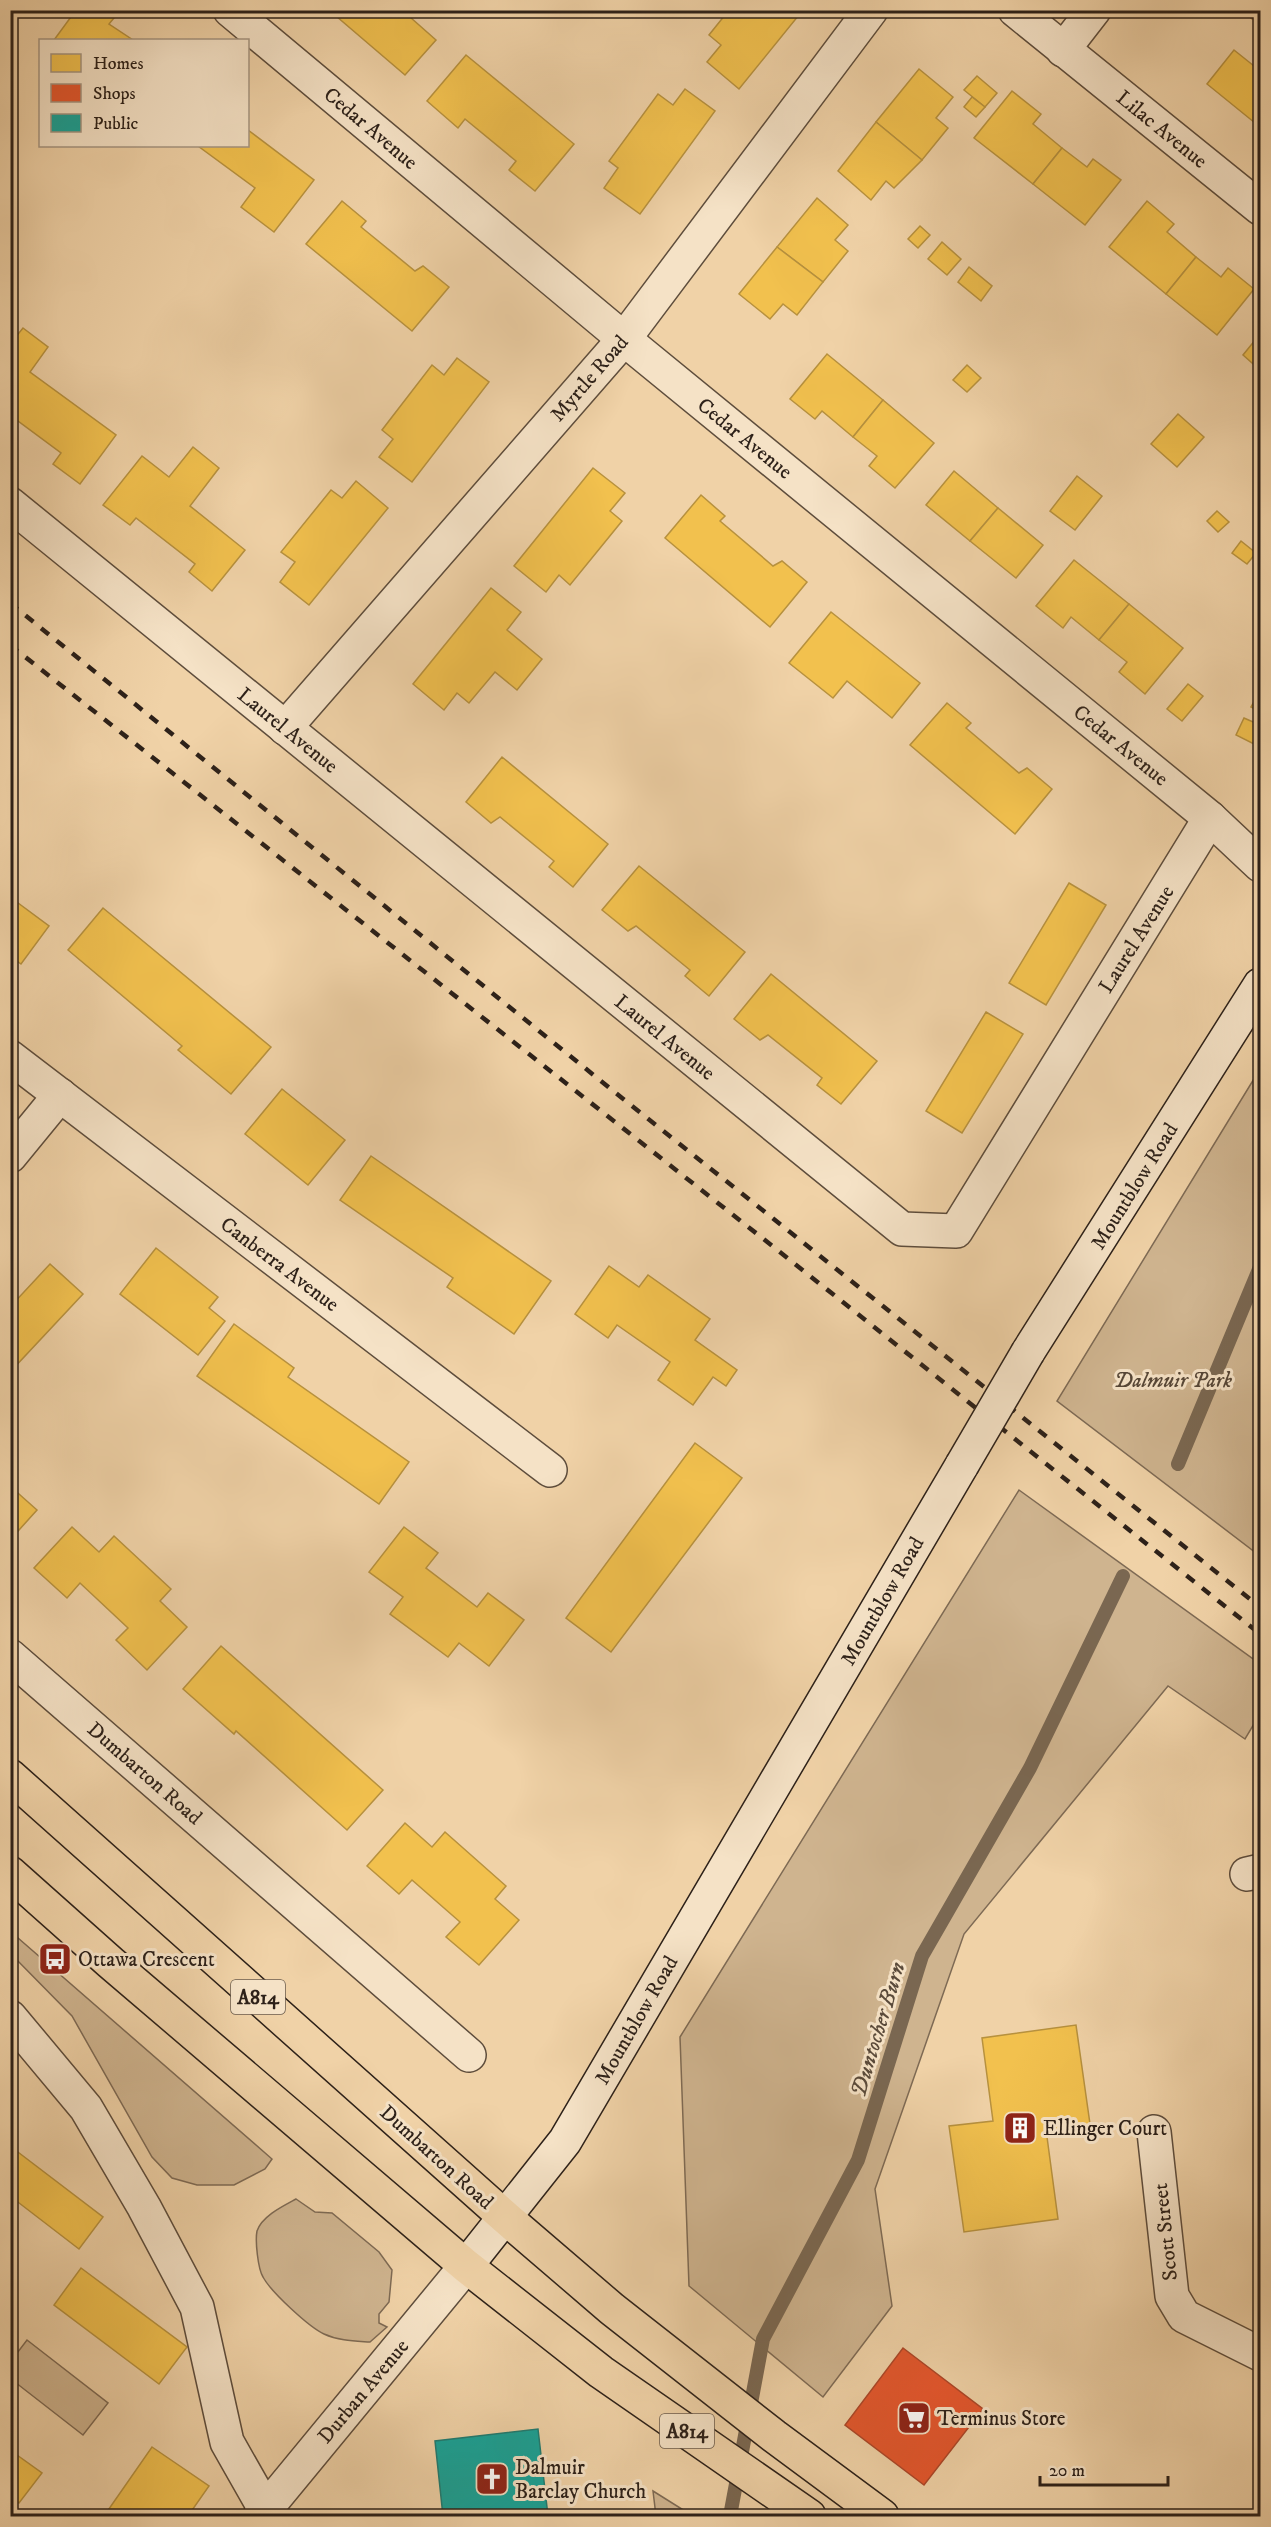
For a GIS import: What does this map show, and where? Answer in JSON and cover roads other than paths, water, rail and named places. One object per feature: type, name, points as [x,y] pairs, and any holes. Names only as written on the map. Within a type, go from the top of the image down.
[{"type":"main road","name":"Dumbarton Road","points":[[10,1776],[506,2218],[612,2309],[882,2517]]},
{"type":"main road","name":"A814","points":[[10,1873],[129,1979],[466,2266],[601,2372],[809,2517]]},
{"type":"street","name":"Cedar Avenue","points":[[230,10],[624,339],[1210,818],[1260,865]]},
{"type":"street","name":"Myrtle Road","points":[[285,728],[624,339],[871,10]]},
{"type":"street","name":"Lilac Avenue","points":[[1015,10],[1260,208]]},
{"type":"street","points":[[1063,50],[1094,10]]},
{"type":"street","name":"Laurel Avenue","points":[[10,504],[902,1229],[956,1231],[1210,818]]},
{"type":"street","name":"Mountblow Road","points":[[466,2266],[565,2140],[1028,1352],[1260,985]]},
{"type":"street","name":"Canberra Avenue","points":[[10,1057],[550,1470]]},
{"type":"street","points":[[10,1156],[60,1095]]},
{"type":"street","name":"Dumbarton Road","points":[[10,1656],[469,2055]]},
{"type":"street","points":[[17,2038],[86,2109],[144,2207],[197,2307],[227,2442],[264,2514]]},
{"type":"street","name":"Scott Street","points":[[1154,2132],[1172,2296],[1184,2316],[1260,2354]]},
{"type":"street","name":"Durban Avenue","points":[[264,2514],[466,2266]]},
{"type":"waterway","name":"Duntocher Burn","points":[[1178,1464],[1260,1267]]},
{"type":"waterway","name":"Duntocher Burn","points":[[730,2516],[763,2339],[858,2160],[922,1956],[1030,1768],[1123,1576]]},
{"type":"railway","points":[[10,603],[622,1098],[1260,1607]]},
{"type":"railway","points":[[10,645],[1260,1634]]},
{"type":"place","name":"Ottawa Crescent","points":[[55,1959]]},
{"type":"place","name":"Ellinger Court","points":[[1020,2128]]},
{"type":"place","name":"Terminus Store","points":[[914,2418]]},
{"type":"place","name":"Dalmuir Barclay Church","points":[[492,2479]]},
{"type":"park label","name":"Dalmuir Park","points":[[1173,1380]]}]
